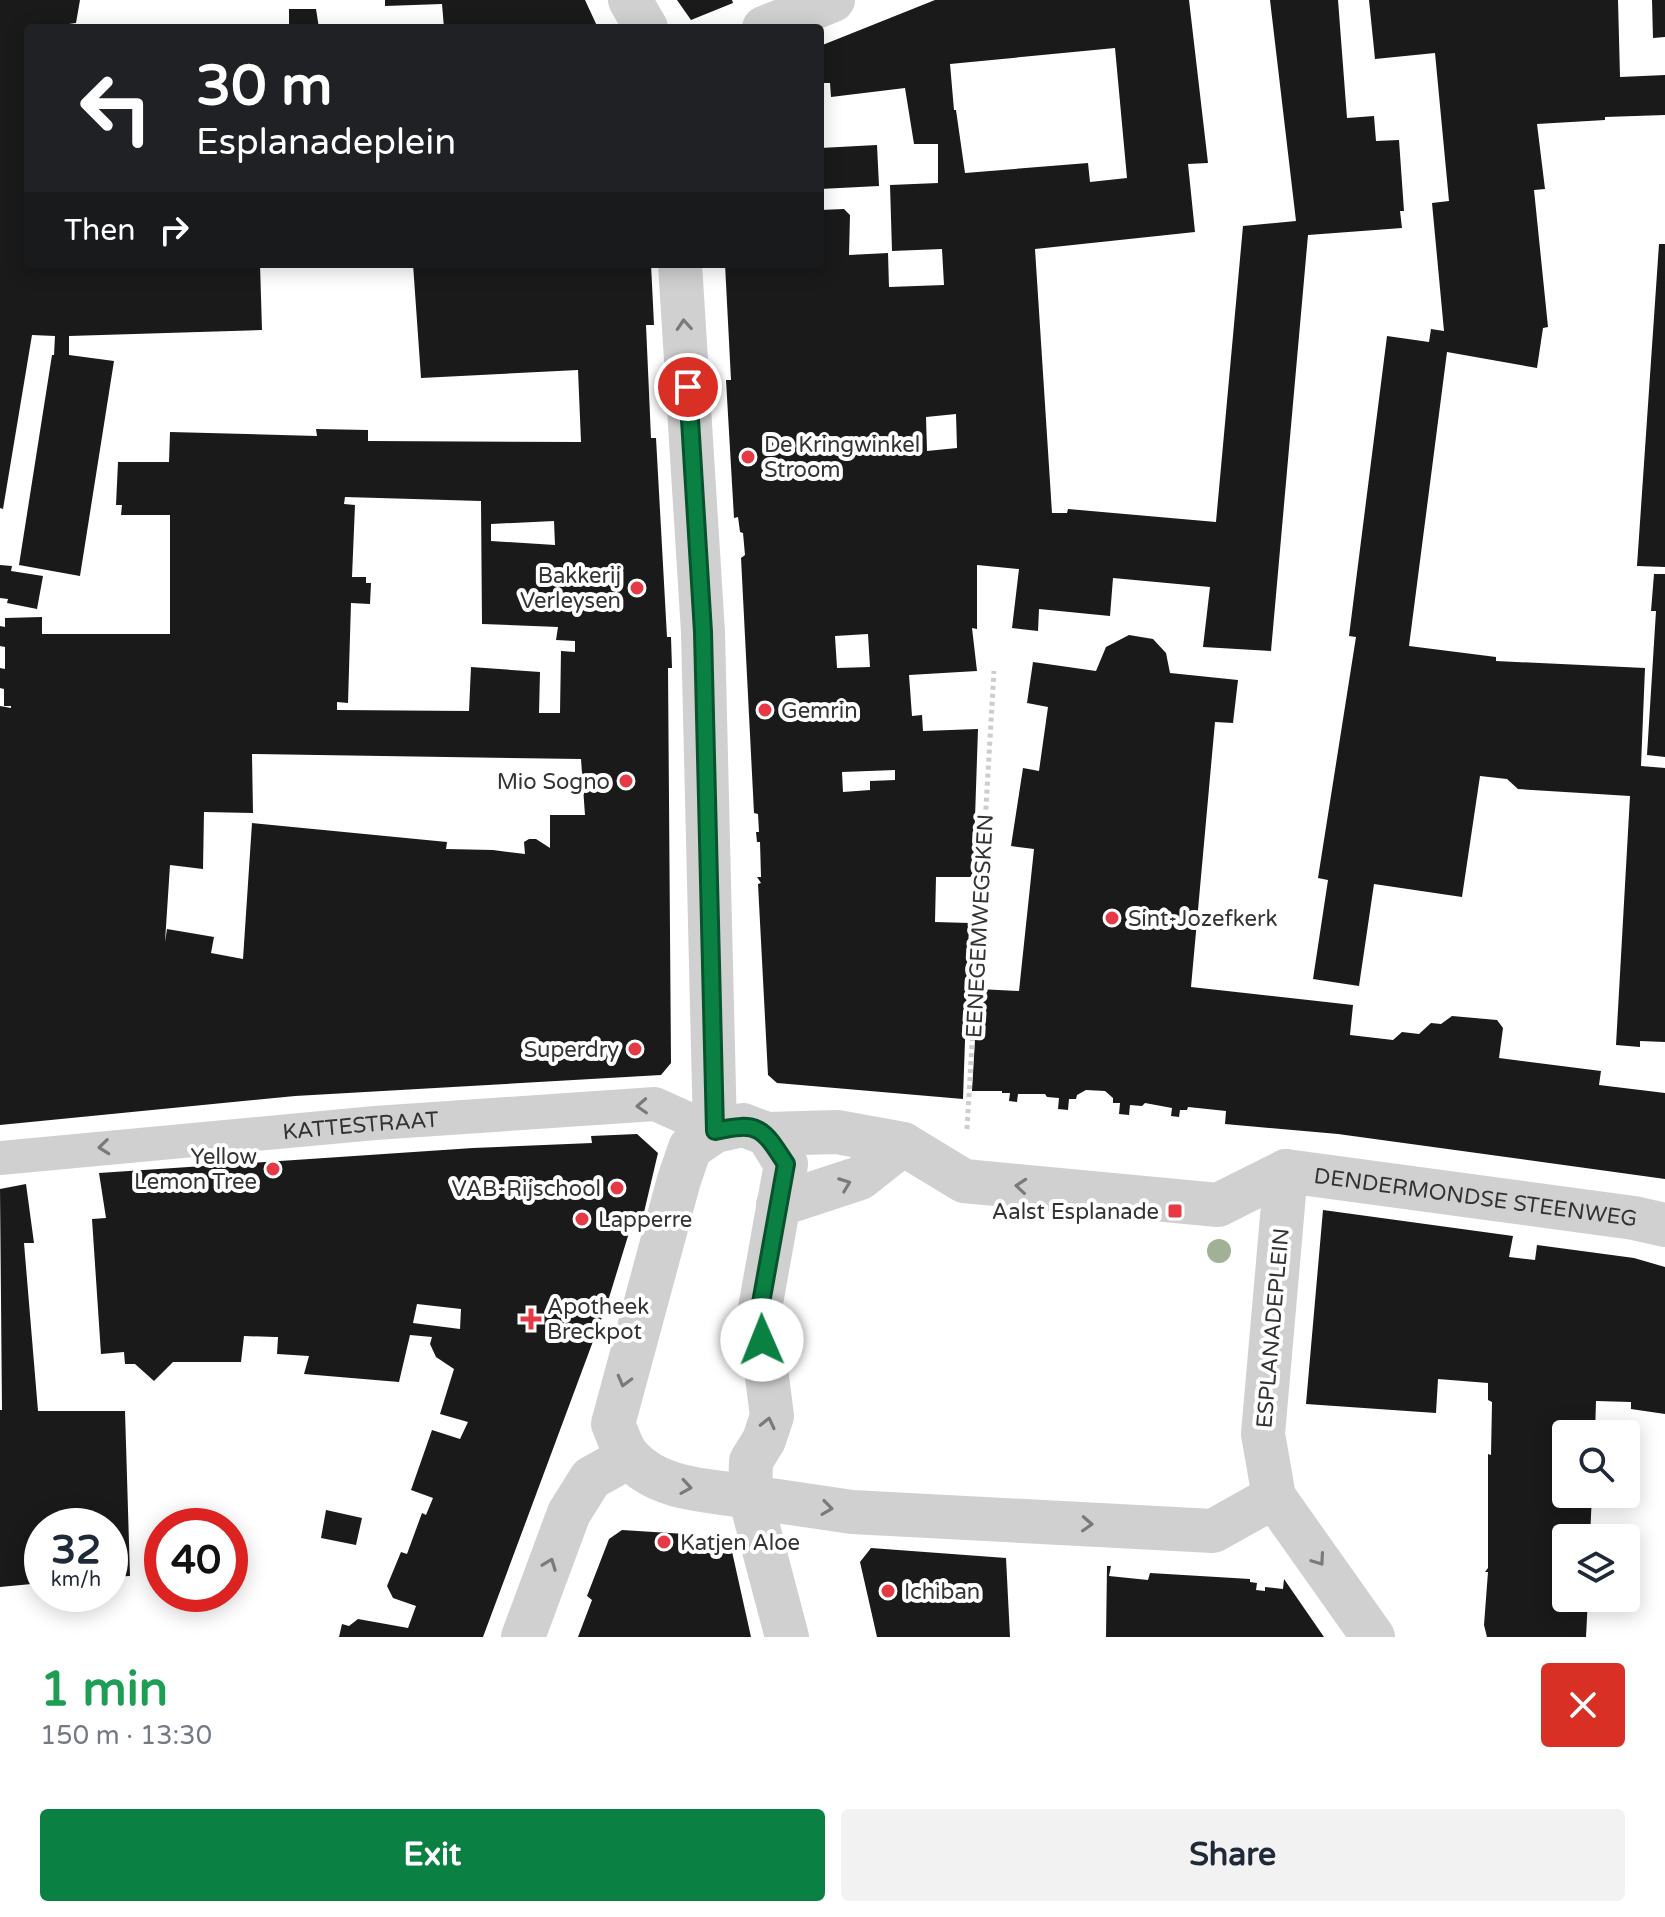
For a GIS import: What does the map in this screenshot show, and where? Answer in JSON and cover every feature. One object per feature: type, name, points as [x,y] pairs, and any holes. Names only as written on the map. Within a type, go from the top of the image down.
[{"type":"street","points":[[630,0],[644,24]]},
{"type":"street","points":[[774,24],[833,0]]},
{"type":"street","points":[[680,268],[703,632],[715,1131]]},
{"type":"street","name":"KATTESTRAAT","points":[[0,1158],[375,1123],[655,1104],[715,1131]]},
{"type":"street","points":[[1286,1171],[1218,1205],[964,1181],[903,1144],[837,1132],[767,1134],[743,1125],[715,1131],[690,1148],[682,1169],[613,1424],[629,1457],[650,1474],[676,1486],[852,1512],[1213,1531],[1274,1497],[1373,1637]]},
{"type":"street","points":[[767,1134],[786,1164],[759,1314],[772,1416],[764,1440],[751,1461],[750,1497],[787,1637]]},
{"type":"street","points":[[778,1205],[860,1178],[903,1144]]},
{"type":"street","name":"DENDERMONDSE STEENWEG","points":[[1286,1171],[1634,1218],[1665,1225]]},
{"type":"street","name":"ESPLANADEPLEIN","points":[[1274,1497],[1263,1434],[1286,1171]]},
{"type":"street","points":[[523,1637],[569,1513],[591,1478],[629,1457]]},
{"type":"path","name":"EENEGEMWEGSKEN","points":[[964,1181],[994,671]]},
{"type":"building","points":[[0,0],[80,0],[76,23],[24,24],[24,268],[260,268],[262,330],[69,336],[69,355],[114,361],[80,576],[19,565],[54,355],[55,336],[32,335],[3,509],[0,508]]},
{"type":"building","points":[[385,0],[585,0],[596,24],[444,24],[442,4],[385,6]]},
{"type":"building","points":[[677,0],[732,0],[733,3],[691,20]]},
{"type":"building","points":[[935,0],[1189,0],[1208,163],[1188,164],[1195,232],[1035,249],[1052,513],[1067,513],[1068,509],[1216,522],[1243,226],[1296,221],[1270,0],[1338,0],[1347,118],[1374,116],[1376,141],[1399,140],[1404,211],[1400,211],[1402,228],[1308,235],[1271,651],[1203,647],[1210,587],[1113,578],[1110,616],[1039,609],[1038,631],[1012,628],[1019,569],[977,565],[977,629],[972,628],[977,671],[909,675],[912,716],[922,715],[923,731],[978,729],[973,877],[936,877],[935,922],[969,923],[963,1099],[777,1083],[768,1075],[758,884],[761,883],[757,877],[761,877],[760,842],[757,842],[756,832],[759,832],[758,814],[754,813],[741,558],[745,555],[743,533],[740,532],[738,517],[734,518],[726,380],[731,380],[725,268],[824,268],[824,210],[844,209],[850,215],[849,255],[888,253],[889,287],[944,285],[942,249],[892,251],[890,185],[938,183],[938,144],[914,144],[905,88],[831,97],[830,83],[824,83],[824,44]],"holes":[[[1115,48],[1127,178],[1090,182],[1088,163],[965,173],[950,64]],[[956,414],[957,448],[927,451],[926,417]],[[868,634],[870,667],[837,668],[835,636]],[[895,770],[895,780],[870,781],[870,790],[843,792],[842,772]]]},
{"type":"building","points":[[1369,0],[1618,0],[1620,77],[1665,75],[1665,115],[1537,124],[1545,189],[1534,190],[1548,327],[1543,328],[1537,368],[1447,352],[1409,646],[1496,657],[1496,661],[1645,668],[1641,766],[1665,768],[1665,1042],[1640,1041],[1640,1047],[1616,1045],[1630,796],[1518,789],[1507,779],[1480,776],[1462,897],[1374,884],[1359,986],[1313,979],[1328,880],[1318,878],[1356,637],[1349,636],[1387,336],[1429,342],[1431,329],[1444,331],[1432,203],[1449,201],[1435,53],[1375,59]]},
{"type":"building","points":[[1652,0],[1665,0],[1665,37],[1653,38]]},
{"type":"building","points":[[289,9],[316,9],[318,24],[289,24]]},
{"type":"building","points":[[877,145],[879,186],[824,189],[824,148]]},
{"type":"building","points":[[1659,244],[1665,244],[1665,567],[1637,566]]},
{"type":"building","points":[[413,268],[651,268],[654,325],[646,325],[651,438],[656,438],[667,637],[671,637],[672,668],[668,668],[671,1063],[661,1075],[295,1096],[0,1125],[0,706],[11,708],[11,706],[4,706],[4,689],[0,688],[0,668],[5,669],[5,647],[0,646],[0,626],[5,627],[5,618],[42,617],[42,634],[170,634],[170,515],[121,515],[122,505],[116,505],[118,462],[169,462],[170,432],[317,436],[316,429],[368,430],[368,441],[581,442],[578,370],[421,378]],"holes":[[[345,497],[481,501],[482,624],[558,627],[556,640],[575,641],[575,652],[561,651],[560,713],[539,713],[540,672],[471,667],[469,711],[337,710],[337,702],[348,703],[351,603],[370,604],[371,583],[366,583],[366,577],[352,577],[355,505],[344,504]],[[554,521],[555,545],[491,541],[491,524]],[[252,754],[581,759],[585,815],[550,815],[550,848],[536,839],[529,839],[524,842],[525,854],[446,849],[447,842],[252,823],[243,959],[211,953],[214,937],[167,929],[165,942],[170,865],[203,869],[204,812],[253,813]]]},
{"type":"building","points":[[0,565],[12,566],[11,571],[43,576],[37,609],[7,603],[8,599],[0,598]]},
{"type":"building","points":[[1654,574],[1665,574],[1665,757],[1647,755],[1656,611],[1651,611]]},
{"type":"building","name":"Sint-Jozefkerk","points":[[1129,635],[1153,639],[1166,653],[1170,673],[1238,680],[1233,723],[1215,722],[1191,987],[1353,1005],[1350,1035],[1393,1040],[1402,1032],[1419,1034],[1431,1023],[1441,1024],[1452,1016],[1497,1020],[1503,1028],[1499,1058],[1601,1071],[1599,1085],[1665,1093],[1665,1179],[1338,1134],[1225,1124],[1226,1111],[1188,1107],[1187,1110],[1180,1110],[1179,1117],[1171,1116],[1172,1108],[1145,1103],[1142,1106],[1130,1105],[1129,1115],[1119,1114],[1120,1103],[1113,1103],[1113,1098],[1105,1091],[1086,1090],[1076,1099],[1069,1099],[1068,1110],[1058,1109],[1059,1098],[1045,1094],[1018,1094],[1017,1102],[1009,1101],[1010,1093],[1002,1091],[972,1091],[978,989],[1019,991],[1034,849],[1011,846],[1023,768],[1039,771],[1048,707],[1027,703],[1033,662],[1096,671],[1106,647]]},
{"type":"building","points":[[637,1134],[658,1153],[641,1225],[632,1223],[608,1301],[483,1637],[339,1637],[342,1624],[349,1626],[358,1619],[408,1628],[416,1606],[393,1598],[387,1586],[401,1552],[407,1554],[422,1513],[426,1515],[433,1498],[411,1490],[432,1430],[460,1439],[468,1422],[440,1414],[454,1369],[436,1357],[430,1344],[432,1337],[410,1335],[399,1382],[304,1374],[309,1356],[277,1354],[278,1337],[244,1336],[241,1362],[173,1362],[154,1381],[135,1364],[125,1364],[124,1352],[101,1354],[92,1219],[106,1218],[99,1173],[592,1143],[591,1136]],"holes":[[[417,1304],[461,1309],[460,1329],[413,1323]]]},
{"type":"building","points":[[26,1184],[34,1243],[24,1243],[38,1411],[125,1411],[128,1508],[24,1508],[24,1585],[0,1587],[2,1410],[0,1189]]},
{"type":"building","points":[[1323,1210],[1513,1236],[1509,1257],[1535,1260],[1537,1245],[1634,1258],[1665,1267],[1665,1414],[1631,1409],[1631,1402],[1596,1401],[1595,1420],[1552,1420],[1552,1508],[1591,1508],[1591,1524],[1552,1524],[1552,1612],[1587,1612],[1586,1637],[1487,1637],[1484,1625],[1488,1572],[1485,1572],[1488,1568],[1488,1454],[1491,1455],[1492,1402],[1488,1400],[1488,1383],[1438,1379],[1436,1413],[1306,1404]]},
{"type":"building","points":[[128,1510],[130,1576],[128,1576]]},
{"type":"building","points":[[326,1510],[362,1518],[356,1545],[321,1538]]},
{"type":"building","points":[[622,1530],[717,1536],[731,1547],[751,1637],[578,1637],[592,1600],[587,1596],[609,1539]]},
{"type":"building","points":[[871,1548],[1006,1558],[1010,1637],[877,1637],[860,1562]]},
{"type":"building","points":[[1107,1566],[1111,1566],[1109,1576],[1148,1580],[1150,1573],[1250,1579],[1250,1582],[1257,1583],[1256,1590],[1265,1591],[1265,1587],[1283,1589],[1284,1579],[1324,1637],[1106,1637]]},
{"type":"place","name":"De Kringwinkel Stroom","points":[[748,457]]},
{"type":"place","name":"Bakkerij Verleysen","points":[[637,588]]},
{"type":"place","name":"Gemrin","points":[[765,710]]},
{"type":"place","name":"Mio Sogno","points":[[626,781]]},
{"type":"place","name":"Sint-Jozefkerk","points":[[1112,918]]},
{"type":"place","name":"Superdry","points":[[635,1049]]},
{"type":"place","name":"Yellow Lemon Tree","points":[[273,1169]]},
{"type":"place","name":"VAB-Rijschool","points":[[617,1188]]},
{"type":"place","name":"Aalst Esplanade","points":[[1175,1211]]},
{"type":"place","name":"Lapperre","points":[[582,1219]]},
{"type":"place","name":"Apotheek Breckpot","points":[[531,1319]]},
{"type":"place","name":"Katjen Aloe","points":[[664,1542]]},
{"type":"place","name":"Ichiban","points":[[888,1591]]},
{"type":"route","points":[[688,387],[703,632],[715,1131],[743,1125],[767,1134],[786,1164],[759,1314],[762,1340]]}]
